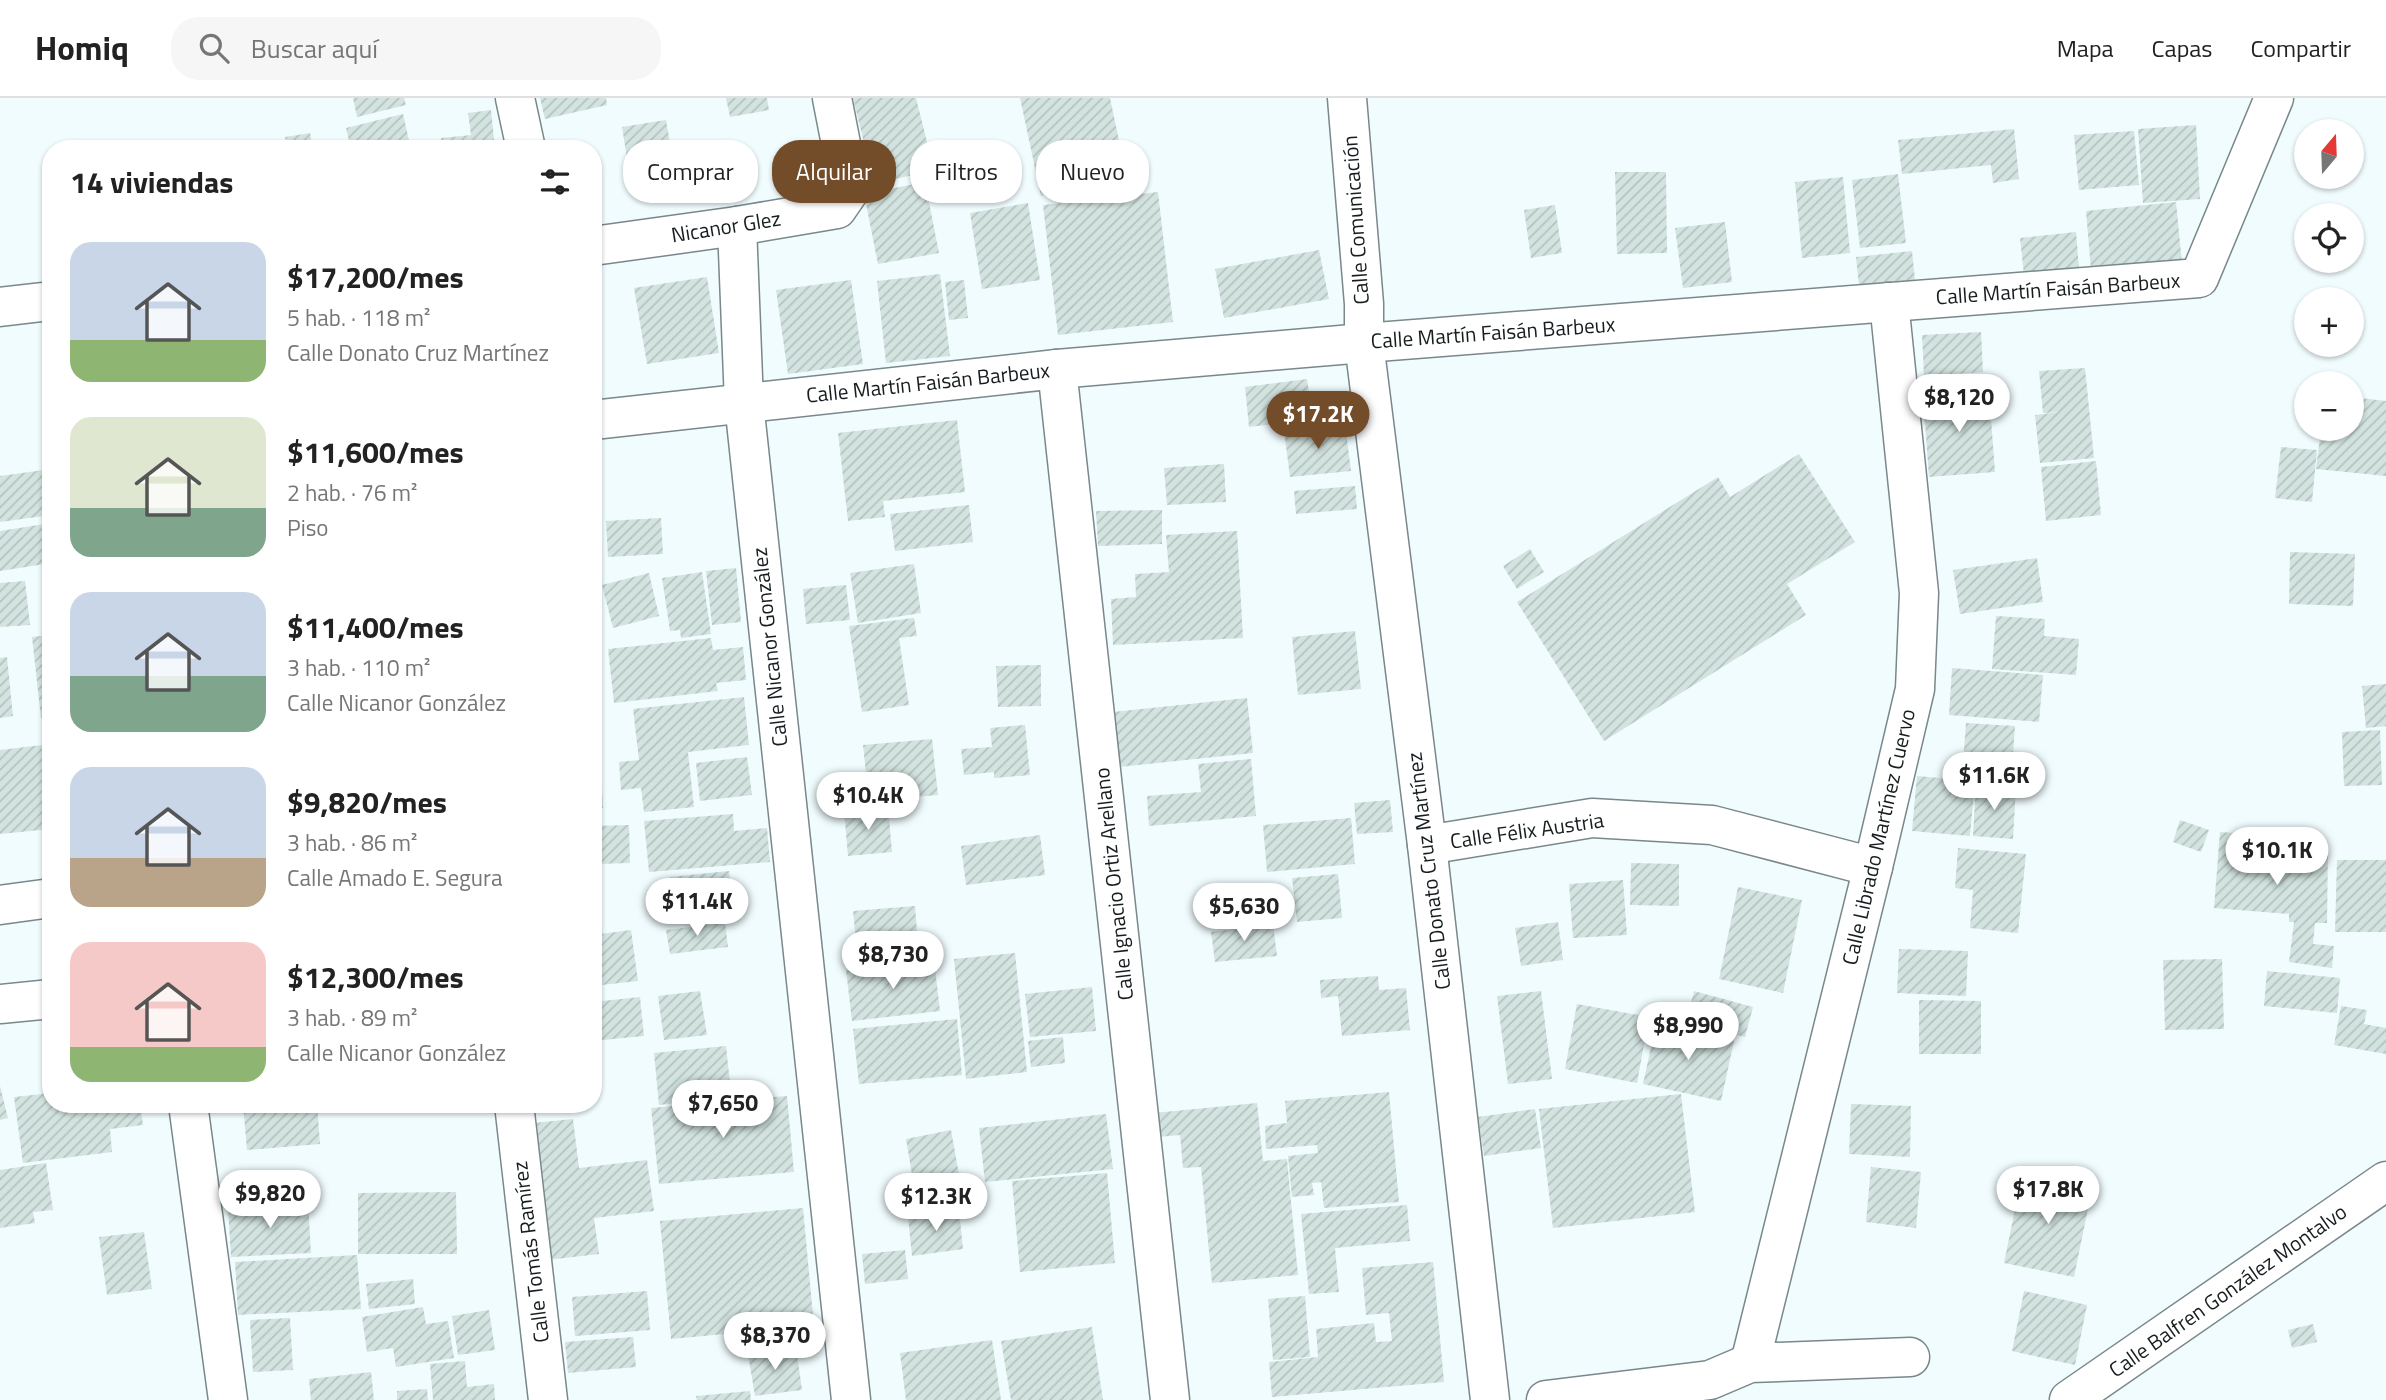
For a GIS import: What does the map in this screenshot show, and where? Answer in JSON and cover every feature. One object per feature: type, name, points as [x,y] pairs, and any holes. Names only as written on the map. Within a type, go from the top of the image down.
[{"type":"street","points":[[515,98],[524,140]]},
{"type":"street","name":"Nicanor Glez","points":[[602,245],[837,209],[850,190],[832,98]]},
{"type":"street","name":"Calle Comunicación","points":[[1347,98],[1364,304],[1364,342]]},
{"type":"street","name":"Calle Martín Faisán Barbeux","points":[[602,419],[1057,369],[1364,342],[2199,278],[2274,98]]},
{"type":"street","name":"Calle Nicanor González","points":[[737,226],[744,403],[851,1400]]},
{"type":"street","points":[[0,307],[42,302]]},
{"type":"street","name":"Calle Librado Martínez Cuervo","points":[[1750,1363],[1914,690],[1919,593],[1889,302]]},
{"type":"street","name":"Calle Donato Cruz Martínez","points":[[1364,342],[1427,845],[1490,1400]]},
{"type":"street","name":"Calle Ignacio Ortiz Arellano","points":[[1057,369],[1170,1400]]},
{"type":"street","name":"Calle Félix Austria","points":[[1427,845],[1592,818],[1712,825],[1873,867]]},
{"type":"street","points":[[0,905],[42,899]]},
{"type":"street","points":[[0,1004],[42,1000]]},
{"type":"street","points":[[189,1113],[228,1400]]},
{"type":"street","name":"Calle Tomás Ramírez","points":[[515,1113],[548,1400]]},
{"type":"street","name":"Calle Balfren González Montalvo","points":[[2069,1400],[2386,1181]]},
{"type":"street","points":[[1546,1400],[1710,1380],[1750,1363],[1910,1357]]},
{"type":"building","points":[[353,98],[404,98],[406,105],[357,117]]},
{"type":"building","points":[[540,98],[606,98],[607,105],[545,119]]},
{"type":"building","points":[[726,98],[767,98],[769,110],[730,117]]},
{"type":"building","points":[[853,98],[916,98],[926,140],[910,140],[910,176],[896,179],[896,140],[863,140]]},
{"type":"building","points":[[1020,98],[1110,98],[1119,140],[1036,140],[1036,173]]},
{"type":"building","points":[[491,110],[494,140],[441,140],[471,135],[468,113]]},
{"type":"building","points":[[403,114],[409,140],[349,140],[346,128]]},
{"type":"building","points":[[666,120],[670,140],[624,140],[622,127]]},
{"type":"building","points":[[2196,125],[2200,199],[2143,203],[2138,129]]},
{"type":"building","points":[[2014,129],[2019,179],[1993,183],[1991,165],[1902,174],[1898,140]]},
{"type":"building","points":[[2134,131],[2139,185],[2079,190],[2074,135]]},
{"type":"building","points":[[310,133],[311,140],[286,140],[285,137]]},
{"type":"building","points":[[1615,172],[1666,172],[1667,253],[1617,254]]},
{"type":"building","points":[[1898,174],[1906,243],[1860,248],[1852,180]]},
{"type":"building","points":[[1843,177],[1850,253],[1802,258],[1795,182]]},
{"type":"building","points":[[910,185],[910,203],[929,203],[939,253],[878,264],[866,203],[896,203],[896,188]]},
{"type":"building","points":[[1158,192],[1173,322],[1058,335],[1043,205],[1149,203],[1149,193]]},
{"type":"building","points":[[2176,202],[2182,263],[2091,270],[2086,211]]},
{"type":"building","points":[[1028,203],[1040,280],[982,289],[970,213]]},
{"type":"building","points":[[1555,205],[1562,253],[1531,258],[1524,210]]},
{"type":"building","points":[[1725,222],[1732,282],[1683,288],[1675,228]]},
{"type":"building","points":[[2076,232],[2079,268],[2024,275],[2020,238]]},
{"type":"building","points":[[1319,250],[1329,299],[1224,318],[1215,269]]},
{"type":"building","points":[[1912,251],[1915,280],[1859,286],[1856,257]]},
{"type":"building","points":[[940,274],[950,356],[886,363],[877,281]]},
{"type":"building","points":[[707,277],[719,353],[647,364],[634,288]]},
{"type":"building","points":[[851,280],[863,364],[788,374],[776,290]]},
{"type":"building","points":[[964,280],[968,318],[949,320],[945,282]]},
{"type":"building","points":[[1981,332],[1983,372],[1924,376],[1922,335]]},
{"type":"building","points":[[2085,368],[2094,458],[2040,463],[2035,415],[2059,412],[2043,413],[2039,371]]},
{"type":"building","points":[[1307,379],[1313,419],[1249,427],[1245,387]]},
{"type":"building","points":[[1989,392],[1995,472],[1929,477],[1923,397]]},
{"type":"building","points":[[2364,398],[2386,401],[2386,476],[2316,469],[2320,441],[2364,441]]},
{"type":"building","points":[[957,420],[965,492],[883,501],[885,517],[848,521],[838,433]]},
{"type":"building","points":[[1345,424],[1351,471],[1290,477],[1284,431]]},
{"type":"building","points":[[2281,447],[2317,450],[2312,502],[2275,498]]},
{"type":"building","points":[[1799,454],[1855,542],[1787,584],[1806,615],[1604,741],[1517,602],[1718,477],[1730,497]]},
{"type":"building","points":[[2096,461],[2101,515],[2046,521],[2041,467]]},
{"type":"building","points":[[1224,464],[1226,502],[1167,505],[1164,468]]},
{"type":"building","points":[[42,470],[42,516],[0,522],[0,476]]},
{"type":"building","points":[[1355,486],[1357,509],[1296,514],[1294,491]]},
{"type":"building","points":[[969,505],[973,542],[895,551],[890,514]]},
{"type":"building","points":[[1162,510],[1162,544],[1098,546],[1096,511]]},
{"type":"building","points":[[661,518],[663,554],[608,557],[606,521]]},
{"type":"building","points":[[42,524],[42,564],[0,571],[0,531]]},
{"type":"building","points":[[1237,531],[1243,638],[1113,645],[1111,599],[1136,597],[1135,574],[1169,572],[1166,535]]},
{"type":"building","points":[[1530,549],[1544,572],[1517,589],[1503,566]]},
{"type":"building","points":[[2290,552],[2355,554],[2353,606],[2289,604]]},
{"type":"building","points":[[2037,558],[2043,602],[1960,614],[1953,570]]},
{"type":"building","points":[[914,564],[921,613],[858,623],[850,573]]},
{"type":"building","points":[[736,568],[741,622],[712,625],[706,571]]},
{"type":"building","points":[[702,572],[711,634],[681,638],[680,630],[670,631],[662,578]]},
{"type":"building","points":[[649,573],[659,616],[613,628],[602,585]]},
{"type":"building","points":[[25,581],[30,625],[0,627],[0,583]]},
{"type":"building","points":[[846,585],[850,620],[806,624],[803,589]]},
{"type":"building","points":[[1996,616],[2045,619],[2044,636],[2079,639],[2076,675],[1992,669]]},
{"type":"building","points":[[914,618],[917,636],[899,638],[909,705],[862,712],[849,626]]},
{"type":"building","points":[[1355,631],[1361,689],[1298,695],[1292,637]]},
{"type":"building","points":[[42,636],[42,718],[41,718],[32,637]]},
{"type":"building","points":[[711,638],[713,650],[743,647],[746,680],[716,683],[718,691],[614,703],[608,649]]},
{"type":"building","points":[[7,657],[13,716],[0,718],[0,658]]},
{"type":"building","points":[[1041,665],[1041,706],[998,707],[996,666]]},
{"type":"building","points":[[1952,668],[2043,675],[2039,722],[1949,715]]},
{"type":"building","points":[[2386,684],[2386,726],[2366,728],[2362,686]]},
{"type":"building","points":[[744,697],[749,745],[688,752],[694,807],[644,812],[641,788],[621,790],[619,762],[639,760],[633,709]]},
{"type":"building","points":[[1247,698],[1253,753],[1119,767],[1113,712]]},
{"type":"building","points":[[1966,723],[2015,726],[2011,781],[1962,777]]},
{"type":"building","points":[[1025,725],[1030,775],[994,778],[994,772],[964,775],[961,749],[992,747],[990,728]]},
{"type":"building","points":[[2380,730],[2382,785],[2344,786],[2342,732]]},
{"type":"building","points":[[932,739],[938,795],[869,801],[863,745]]},
{"type":"building","points":[[42,745],[42,830],[0,834],[0,750]]},
{"type":"building","points":[[747,757],[752,795],[700,801],[696,763]]},
{"type":"building","points":[[1251,759],[1256,816],[1149,826],[1147,796],[1201,792],[1198,764]]},
{"type":"building","points":[[1917,776],[1975,781],[1970,836],[1912,831]]},
{"type":"building","points":[[1976,784],[2016,787],[2013,839],[1973,836]]},
{"type":"building","points":[[1390,800],[1393,832],[1357,834],[1354,803]]},
{"type":"building","points":[[888,807],[892,852],[848,856],[844,811]]},
{"type":"building","points":[[733,814],[734,831],[767,828],[770,862],[649,872],[644,821]]},
{"type":"building","points":[[1351,818],[1355,864],[1267,872],[1263,825]]},
{"type":"building","points":[[2180,820],[2209,830],[2201,852],[2173,842]]},
{"type":"building","points":[[629,825],[630,863],[602,864],[602,826]]},
{"type":"building","points":[[2220,832],[2302,838],[2301,853],[2328,854],[2327,923],[2315,923],[2313,944],[2334,946],[2332,968],[2289,962],[2294,922],[2289,922],[2289,914],[2214,908]]},
{"type":"building","points":[[1040,835],[1045,875],[966,885],[961,846]]},
{"type":"building","points":[[1958,848],[2026,854],[2018,933],[1970,928],[1973,890],[1955,888]]},
{"type":"building","points":[[2337,860],[2386,860],[2386,932],[2335,932]]},
{"type":"building","points":[[1631,863],[1679,864],[1679,906],[1630,905]]},
{"type":"building","points":[[729,871],[734,916],[675,923],[670,877]]},
{"type":"building","points":[[1338,874],[1342,918],[1297,922],[1292,878]]},
{"type":"building","points":[[1623,880],[1627,935],[1573,938],[1569,884]]},
{"type":"building","points":[[1738,887],[1802,900],[1783,993],[1719,979]]},
{"type":"building","points":[[915,906],[919,955],[858,960],[853,911]]},
{"type":"building","points":[[1558,922],[1563,960],[1521,966],[1515,928]]},
{"type":"building","points":[[725,923],[728,947],[670,954],[666,930]]},
{"type":"building","points":[[1273,924],[1277,956],[1215,962],[1211,932]]},
{"type":"building","points":[[631,930],[638,981],[602,985],[602,934]]},
{"type":"building","points":[[1899,949],[1968,951],[1966,996],[1897,993]]},
{"type":"building","points":[[1015,953],[1027,1072],[966,1079],[954,959]]},
{"type":"building","points":[[2222,959],[2224,1029],[2165,1030],[2163,960]]},
{"type":"building","points":[[934,960],[940,1011],[852,1021],[846,970]]},
{"type":"building","points":[[2267,971],[2340,978],[2337,1013],[2264,1006]]},
{"type":"building","points":[[1378,976],[1379,990],[1406,988],[1410,1030],[1342,1036],[1338,996],[1321,998],[1320,980]]},
{"type":"building","points":[[1092,987],[1096,1031],[1030,1037],[1025,994]]},
{"type":"building","points":[[700,991],[707,1035],[664,1040],[658,996]]},
{"type":"building","points":[[1541,991],[1552,1079],[1508,1084],[1497,996]]},
{"type":"building","points":[[1694,991],[1753,1007],[1745,1037],[1686,1023]]},
{"type":"building","points":[[640,997],[644,1036],[602,1040],[602,1001]]},
{"type":"building","points":[[1919,1000],[1981,1001],[1981,1054],[1919,1054]]},
{"type":"building","points":[[1577,1004],[1649,1017],[1637,1083],[1565,1069]]},
{"type":"building","points":[[2341,1006],[2367,1010],[2364,1024],[2386,1028],[2386,1054],[2334,1045]]},
{"type":"building","points":[[957,1019],[962,1075],[859,1084],[853,1029]]},
{"type":"building","points":[[1656,1024],[1734,1041],[1721,1101],[1643,1084]]},
{"type":"building","points":[[1063,1037],[1065,1063],[1031,1067],[1028,1041]]},
{"type":"building","points":[[726,1046],[730,1083],[750,1082],[751,1096],[659,1105],[654,1053]]},
{"type":"building","points":[[0,1086],[8,1118],[0,1120]]},
{"type":"building","points":[[1389,1092],[1399,1202],[1324,1208],[1321,1182],[1312,1183],[1314,1195],[1292,1197],[1288,1156],[1318,1153],[1317,1145],[1266,1149],[1265,1126],[1287,1123],[1285,1101]]},
{"type":"building","points":[[42,1094],[42,1113],[141,1113],[143,1125],[110,1129],[112,1152],[23,1163],[14,1097]]},
{"type":"building","points":[[1681,1094],[1695,1212],[1553,1228],[1539,1109]]},
{"type":"building","points":[[787,1096],[794,1172],[659,1184],[651,1108]]},
{"type":"building","points":[[1257,1103],[1263,1161],[1287,1159],[1298,1275],[1212,1283],[1201,1167],[1183,1168],[1180,1135],[1157,1137],[1154,1113]]},
{"type":"building","points":[[1851,1104],[1911,1106],[1910,1157],[1849,1154]]},
{"type":"building","points":[[1535,1109],[1541,1148],[1484,1156],[1478,1117]]},
{"type":"building","points":[[244,1113],[318,1113],[320,1144],[247,1150]]},
{"type":"building","points":[[1106,1114],[1113,1169],[985,1182],[979,1128]]},
{"type":"building","points":[[573,1119],[579,1168],[647,1160],[654,1211],[594,1218],[599,1254],[539,1261],[523,1124]]},
{"type":"building","points":[[951,1130],[962,1191],[916,1198],[906,1139]]},
{"type":"building","points":[[46,1163],[53,1210],[33,1212],[35,1223],[0,1228],[0,1170]]},
{"type":"building","points":[[1871,1167],[1921,1172],[1916,1228],[1866,1222]]},
{"type":"building","points":[[267,1171],[269,1201],[239,1203],[238,1173]]},
{"type":"building","points":[[1107,1173],[1115,1263],[1020,1272],[1012,1181]]},
{"type":"building","points":[[2022,1175],[2092,1189],[2074,1277],[2004,1263]]},
{"type":"building","points":[[456,1192],[457,1254],[358,1254],[358,1193]]},
{"type":"building","points":[[308,1202],[311,1253],[231,1257],[228,1207]]},
{"type":"building","points":[[1407,1205],[1410,1241],[1335,1248],[1339,1292],[1309,1294],[1301,1214]]},
{"type":"building","points":[[803,1208],[814,1326],[671,1339],[660,1221]]},
{"type":"building","points":[[959,1210],[963,1249],[912,1256],[908,1217]]},
{"type":"building","points":[[144,1232],[152,1289],[107,1295],[99,1237]]},
{"type":"building","points":[[905,1250],[908,1279],[865,1284],[862,1254]]},
{"type":"building","points":[[357,1255],[361,1309],[238,1315],[235,1262]]},
{"type":"building","points":[[1433,1262],[1444,1382],[1272,1397],[1269,1362],[1318,1357],[1316,1329],[1374,1323],[1376,1342],[1392,1341],[1389,1313],[1366,1315],[1362,1268]]},
{"type":"building","points":[[413,1279],[415,1304],[369,1309],[366,1284]]},
{"type":"building","points":[[647,1291],[650,1330],[575,1336],[572,1297]]},
{"type":"building","points":[[2024,1291],[2087,1305],[2075,1365],[2012,1351]]},
{"type":"building","points":[[1305,1296],[1310,1357],[1273,1360],[1268,1299]]},
{"type":"building","points":[[423,1307],[426,1324],[448,1321],[454,1358],[396,1367],[393,1348],[367,1352],[362,1317]]},
{"type":"building","points":[[489,1310],[495,1350],[458,1355],[452,1316]]},
{"type":"building","points":[[290,1318],[293,1370],[253,1372],[250,1320]]},
{"type":"building","points":[[2313,1324],[2317,1342],[2292,1348],[2288,1330]]},
{"type":"building","points":[[1092,1327],[1103,1400],[1011,1400],[1001,1341]]},
{"type":"building","points":[[633,1337],[636,1367],[568,1373],[565,1342]]},
{"type":"building","points":[[992,1340],[1001,1400],[906,1400],[900,1353]]},
{"type":"building","points":[[796,1347],[802,1390],[755,1396],[748,1354]]},
{"type":"building","points":[[465,1361],[467,1387],[494,1384],[495,1400],[433,1400],[430,1364]]},
{"type":"building","points":[[371,1372],[374,1400],[311,1400],[309,1379]]},
{"type":"building","points":[[427,1389],[428,1400],[397,1400],[397,1391]]},
{"type":"building","points":[[750,1391],[751,1400],[697,1400],[696,1396]]}]
